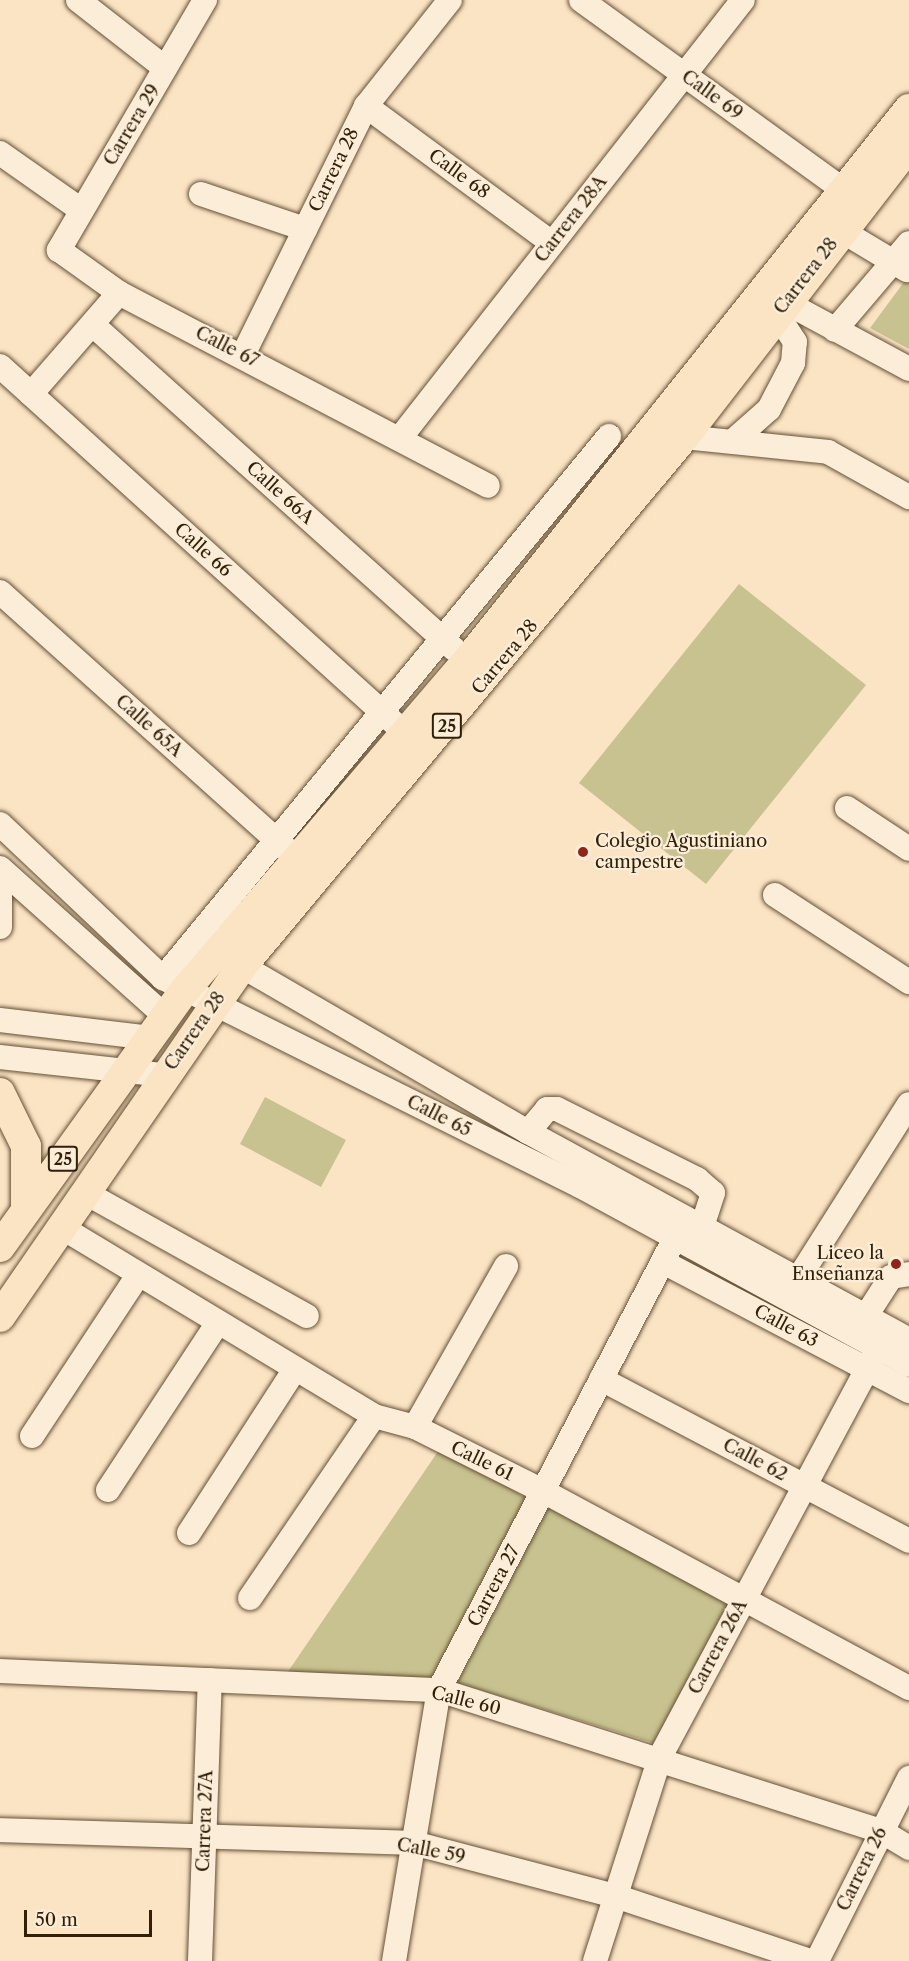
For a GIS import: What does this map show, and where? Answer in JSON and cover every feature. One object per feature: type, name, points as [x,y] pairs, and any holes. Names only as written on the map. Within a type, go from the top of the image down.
[{"type":"main road","name":"Carrera 28","points":[[0,1247],[158,1027],[174,984],[216,951],[288,851],[406,734],[468,660],[909,109]]},
{"type":"main road","name":"Carrera 28","points":[[0,1317],[164,1075],[242,966],[684,437],[842,231],[896,178],[909,146]]},
{"type":"main road","points":[[0,1093],[26,1146],[26,1209]]},
{"type":"street","points":[[78,0],[165,69]]},
{"type":"street","name":"Carrera 29","points":[[59,250],[205,0]]},
{"type":"street","name":"Carrera 28","points":[[243,355],[366,106],[450,0]]},
{"type":"street","name":"Carrera 28A","points":[[399,438],[743,0]]},
{"type":"street","name":"Calle 69","points":[[596,4],[685,76],[843,190]]},
{"type":"street","name":"Calle 68","points":[[366,106],[552,243]]},
{"type":"street","points":[[0,153],[81,210]]},
{"type":"street","points":[[201,194],[305,229]]},
{"type":"street","points":[[842,231],[902,267]]},
{"type":"street","points":[[835,330],[902,267],[909,243]]},
{"type":"street","name":"Calle 67","points":[[59,250],[119,293],[243,355],[488,486]]},
{"type":"street","points":[[31,394],[119,293]]},
{"type":"street","points":[[781,308],[835,330],[909,369]]},
{"type":"street","points":[[733,441],[769,409],[793,363],[795,342],[781,308]]},
{"type":"street","name":"Calle 66A","points":[[93,325],[468,660]]},
{"type":"street","name":"Calle 66","points":[[0,366],[406,734]]},
{"type":"street","points":[[174,984],[288,851],[383,713],[609,436]]},
{"type":"street","points":[[684,437],[828,452],[909,497]]},
{"type":"street","name":"Calle 65A","points":[[0,592],[288,851]]},
{"type":"street","points":[[847,808],[909,849]]},
{"type":"street","name":"Calle 65","points":[[0,824],[174,984],[675,1238],[860,1326],[907,1352]]},
{"type":"street","points":[[0,868],[158,1027]]},
{"type":"street","points":[[0,887],[0,927]]},
{"type":"street","points":[[775,895],[906,973]]},
{"type":"street","name":"Calle 65","points":[[216,951],[528,1132],[798,1279],[860,1326],[873,1359],[907,1352]]},
{"type":"street","points":[[0,1020],[158,1027]]},
{"type":"street","points":[[0,1057],[164,1075]]},
{"type":"street","points":[[798,1279],[909,1104]]},
{"type":"street","points":[[528,1132],[547,1109],[557,1108],[697,1179],[713,1192],[702,1226]]},
{"type":"street","points":[[84,1192],[307,1316]]},
{"type":"street","name":"Calle 61","points":[[61,1227],[293,1372],[374,1416],[422,1431],[543,1491],[745,1597],[909,1688]]},
{"type":"street","name":"Carrera 27","points":[[394,1961],[439,1690],[675,1238]]},
{"type":"street","points":[[38,1262],[90,1245]]},
{"type":"street","name":"Calle 63","points":[[663,1262],[873,1359],[909,1391]]},
{"type":"street","points":[[422,1431],[506,1266]]},
{"type":"street","points":[[860,1326],[891,1277],[909,1274]]},
{"type":"street","points":[[32,1436],[138,1275]]},
{"type":"street","points":[[108,1490],[217,1324]]},
{"type":"street","name":"Carrera 26A","points":[[596,1961],[660,1757],[873,1359]]},
{"type":"street","points":[[189,1533],[293,1372]]},
{"type":"street","name":"Calle 62","points":[[601,1379],[909,1541]]},
{"type":"street","points":[[250,1598],[374,1416]]},
{"type":"street","name":"Calle 60","points":[[0,1671],[439,1690],[660,1757],[881,1830],[909,1848]]},
{"type":"street","name":"Carrera 27A","points":[[200,1961],[210,1680]]},
{"type":"street","name":"Carrera 26","points":[[817,1961],[909,1778]]},
{"type":"street","name":"Calle 59","points":[[0,1830],[413,1843],[615,1896],[810,1961]]},
{"type":"shaded area","points":[[907,278],[909,279],[909,349],[870,328]]},
{"type":"shaded area","points":[[739,584],[866,685],[706,884],[579,783]]},
{"type":"shaded area","points":[[265,1097],[346,1140],[321,1187],[240,1144]]},
{"type":"shaded area","points":[[441,1447],[531,1501],[430,1684],[283,1679]]},
{"type":"shaded area","points":[[548,1506],[730,1605],[657,1744],[457,1683]]},
{"type":"place","name":"Colegio Agustiniano campestre","points":[[583,852]]},
{"type":"place","name":"Liceo la Enseñanza","points":[[896,1264]]}]
